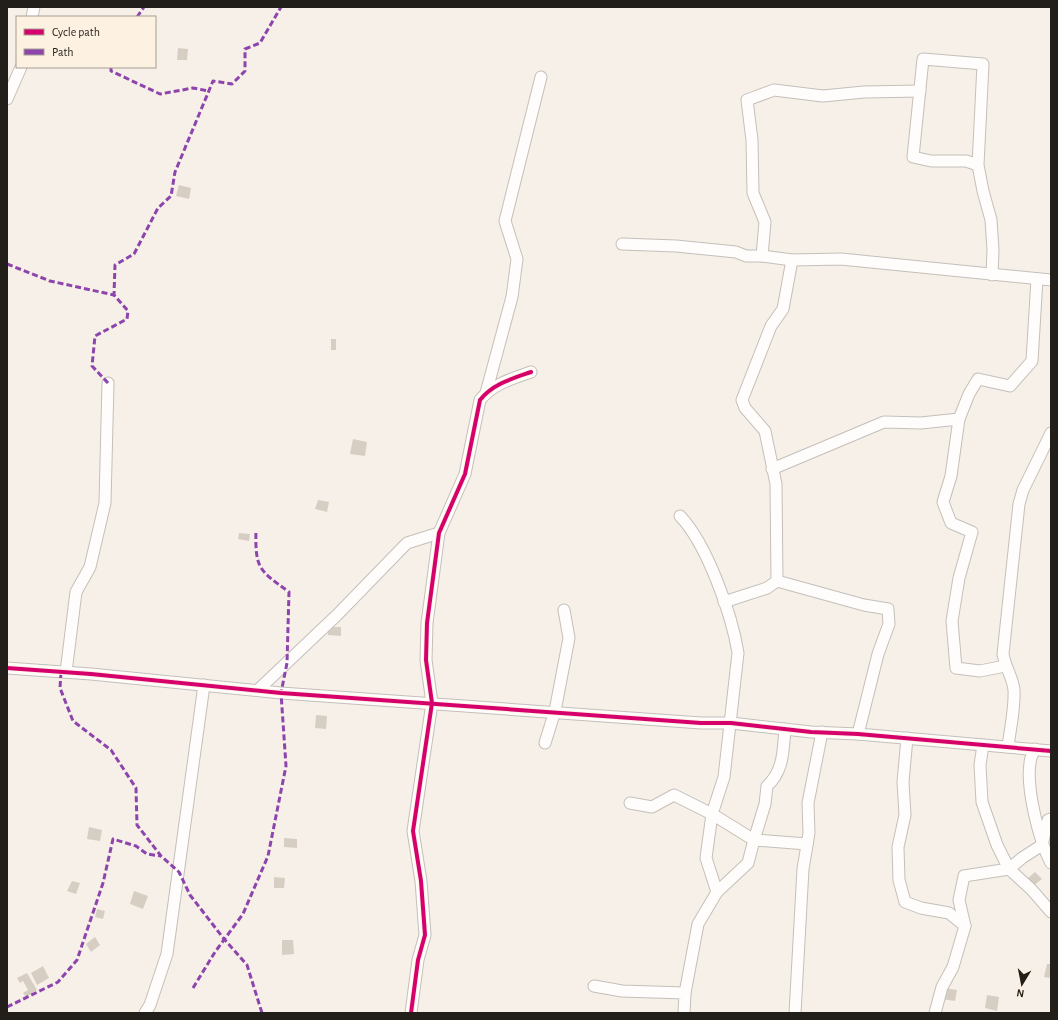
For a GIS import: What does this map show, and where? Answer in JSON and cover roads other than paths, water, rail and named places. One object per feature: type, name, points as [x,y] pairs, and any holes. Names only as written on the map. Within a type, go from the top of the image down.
[{"type":"street","points":[[978,165],[966,161],[931,161],[913,157],[923,59],[983,64],[978,165],[991,220],[993,250],[992,275]]},
{"type":"street","points":[[7,99],[21,68]]},
{"type":"street","points":[[486,393],[512,298],[517,259],[505,221],[541,77]]},
{"type":"street","points":[[762,256],[765,222],[753,193],[752,140],[747,100],[774,90],[823,96],[864,92],[920,91]]},
{"type":"street","points":[[622,244],[676,246],[736,252],[746,256],[762,256],[792,260],[841,259],[1051,280]]},
{"type":"street","points":[[777,581],[776,484],[765,431],[745,408],[742,400],[771,326],[783,309],[792,260]]},
{"type":"street","points":[[1005,666],[980,671],[956,668],[952,621],[959,578],[972,532],[951,523],[943,502],[951,476],[959,419],[969,394],[978,379],[1010,386],[1032,360],[1037,279]]},
{"type":"street","points":[[411,1013],[418,960],[425,935],[421,881],[413,831],[432,703],[426,660],[427,623],[439,533],[465,474],[480,400],[486,393],[503,382],[531,372]]},
{"type":"street","points":[[66,672],[76,592],[90,567],[105,502],[108,383]]},
{"type":"street","points":[[772,469],[884,422],[921,423],[959,419]]},
{"type":"street","points":[[1008,748],[1014,690],[1011,676],[1005,666],[1003,654],[1019,504],[1023,490],[1051,433]]},
{"type":"street","points":[[680,516],[691,527],[704,551],[735,634],[738,653],[724,777],[712,814],[706,858],[717,892]]},
{"type":"street","points":[[258,690],[337,615],[407,543],[439,533]]},
{"type":"street","points":[[724,602],[768,588],[777,581]]},
{"type":"street","points":[[777,581],[864,605],[888,609],[889,624],[878,654],[858,734]]},
{"type":"street","points":[[545,743],[555,711],[569,638],[564,610]]},
{"type":"street","points":[[7,668],[258,690],[701,723],[731,723],[785,729],[1051,751]]},
{"type":"street","points":[[145,1013],[150,1005],[167,954],[204,685]]},
{"type":"street","points":[[684,1013],[685,993],[698,924],[717,892],[748,862],[765,804],[767,786],[776,779],[781,765],[785,729]]},
{"type":"street","points":[[795,1013],[804,869],[809,833],[808,803],[822,732]]},
{"type":"street","points":[[907,738],[903,782],[906,815],[898,847],[898,880],[905,902],[921,908],[949,913],[965,926]]},
{"type":"street","points":[[983,745],[980,765],[982,802],[997,845],[1009,869],[1031,889],[1051,912]]},
{"type":"street","points":[[1035,749],[1030,761],[1029,774],[1042,846],[1051,863]]},
{"type":"street","points":[[630,803],[652,807],[674,795],[712,814],[754,840],[807,844]]},
{"type":"street","points":[[935,1013],[942,987],[952,967],[965,926],[959,900],[964,876],[1009,869],[1022,858],[1042,846],[1048,820],[1051,819]]},
{"type":"street","points":[[594,986],[622,991],[685,993]]}]
